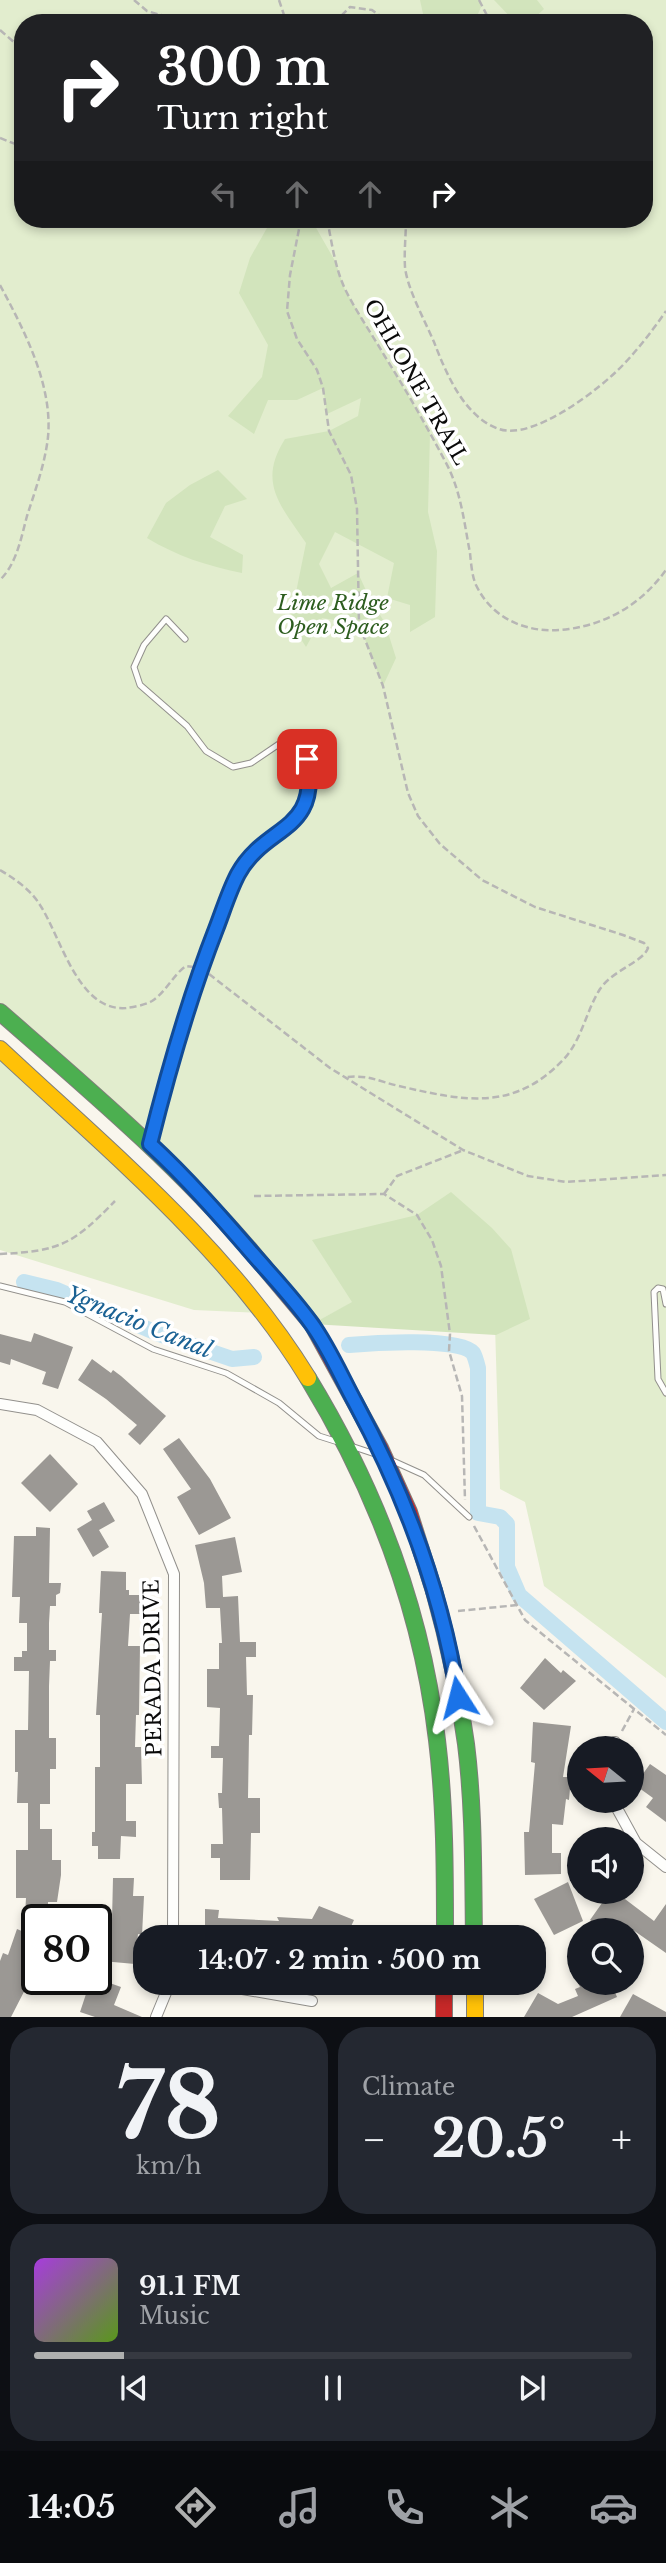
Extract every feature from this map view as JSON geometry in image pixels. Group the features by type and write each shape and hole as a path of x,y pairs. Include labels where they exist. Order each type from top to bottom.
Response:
{"highway":[{"path":"0,1012 150,1144 212,1206 312,1324 384,1457 409,1512 450,1650 466,1744 472,1821 474,1925"},
{"path":"0,1049 188,1227 279,1334 301,1365 345,1444 388,1538 425,1669 437,1735 443,1803 444,1925"},
{"path":"444,1995 444,2017"},
{"path":"475,1995 475,2017"}],"street":[{"name":"PERADA DRIVE","path":"0,1404 37,1410 97,1442 142,1494 174,1574 173,1925"},
{"path":"620,1813 636,1843 666,1867"},
{"path":"156,2017 165,1995"},
{"path":"277,1995 312,2001"}],"lane":[{"path":"150,1144 201,968 238,875 250,856 291,825 307,804 311,778 307,759 297,748 279,744 251,763 233,767 219,760 206,751 187,726 140,685 134,667 144,645 166,619 185,639"},
{"path":"0,1286 65,1302 153,1349 226,1373 279,1403 318,1436 384,1457 424,1475 469,1517"},
{"path":"666,1304 663,1289 658,1288 654,1292 658,1380 666,1393"}],"path":[{"path":"134,0 147,11 157,14"},
{"path":"343,14 350,7 372,10 378,14"},
{"path":"0,30 14,42"},
{"path":"299,228 290,275 287,311 297,339 317,370 323,388 329,431 351,475 357,509 359,624 383,686 408,793 418,816 440,844 482,880 535,907 623,935 644,943 648,948 645,955 617,970 600,989 579,1036 564,1059 528,1089 500,1098 455,1097 385,1083 367,1075 347,1077"},
{"name":"OHLONE TRAIL","path":"329,228 335,261 345,290 416,406 452,474 460,498 475,583 487,603 499,615 519,626 559,631 591,626 617,615 636,602 666,570"},
{"path":"406,228 405,269 442,363 456,390 484,421 501,430 519,430 551,418 597,388 646,340 666,311"},
{"path":"0,285 40,375 48,408 48,438 15,559 0,580"},
{"path":"0,870 18,881 40,904 78,979 89,992 105,1003 121,1008 152,1001 186,966 201,968 330,1068 463,1150 528,1176 566,1182 666,1175"},
{"path":"384,1194 397,1176 463,1150"},
{"path":"254,1196 384,1194 416,1215 432,1240 441,1266 450,1334 449,1351 462,1396 465,1498 469,1517 525,1620 666,1735"},
{"path":"0,1254 37,1252 68,1243 84,1232 115,1201"},
{"path":"440,1613 517,1605"},
{"path":"619,1736 634,1709"}],"green space":[{"name":"Lime Ridge Open Space","path":"0,0 666,0 666,1678 544,1586 525,1502 500,1489 492,1228 312,1324 264,1267 0,1012"},
{"path":"420,0 479,0 481,7 478,14 423,14"},
{"path":"494,0 537,0 544,9 539,14 507,14"},
{"path":"267,228 316,228 335,261 345,290 430,433 428,512 437,551 435,617 410,632 410,605 387,598 394,563 335,532 319,564 331,588 358,573 385,623 396,658 383,686 359,624 322,618 306,647 290,622 306,543 276,494 273,469 277,455 285,439 329,431 358,416 361,398 327,414 323,388 297,400 268,400 254,434 228,416 262,377 268,345 239,293 250,258"},
{"path":"218,470 247,499 225,506 210,537 243,555 242,573 193,560 147,538 166,503 190,485"},
{"path":"0,1049 264,1313 194,1310 0,1250"},
{"path":"451,1192 492,1228 511,1249 530,1319 496,1335 312,1324 352,1302 312,1240 417,1215"}],"building":[{"path":"34,1333 73,1347 58,1389 42,1384 46,1372 11,1359 10,1365 0,1362 0,1334 31,1342"},
{"path":"92,1359 111,1373 113,1370 121,1376 166,1416 140,1445 128,1434 137,1425 78,1380"},
{"path":"179,1438 210,1479 231,1518 199,1535 177,1497 191,1489 163,1449"},
{"path":"50,1454 78,1484 50,1512 21,1483"},
{"path":"104,1502 115,1521 99,1530 109,1547 93,1557 77,1529 92,1520 87,1511"},
{"path":"36,1527 50,1528 49,1583 61,1583 60,1593 56,1595 56,1606 50,1606 49,1623 49,1650 56,1650 56,1661 50,1661 49,1738 56,1738 56,1769 50,1769 50,1804 40,1804 40,1829 52,1829 52,1860 61,1860 57,1902 48,1904 26,1904 26,1898 16,1898 16,1850 28,1850 28,1803 17,1803 15,1730 28,1730 29,1671 14,1671 14,1657 22,1657 22,1651 27,1651 27,1623 19,1623 20,1597 12,1597 14,1536 36,1536"},
{"path":"235,1537 242,1572 222,1576 223,1597 238,1596 240,1642 256,1642 256,1657 246,1657 247,1695 253,1695 248,1798 260,1798 260,1833 251,1833 250,1880 220,1880 220,1858 211,1858 211,1844 223,1844 222,1808 219,1808 218,1793 222,1793 223,1758 211,1758 211,1746 219,1746 220,1708 207,1707 207,1669 219,1669 219,1643 222,1643 220,1608 206,1608 204,1583 195,1545"},
{"path":"101,1571 126,1572 126,1590 129,1590 129,1595 142,1595 141,1614 130,1614 128,1646 140,1646 139,1715 136,1715 135,1747 141,1747 142,1784 126,1784 126,1821 136,1821 136,1837 121,1836 120,1859 98,1859 98,1846 92,1846 92,1832 95,1832 95,1767 100,1767 100,1715 96,1715 102,1613 99,1613"},
{"path":"545,1658 561,1673 563,1670 576,1681 544,1710 520,1688"},
{"path":"533,1722 571,1726 569,1736 567,1736 563,1777 567,1777 567,1799 563,1825 552,1824 552,1853 561,1853 561,1874 525,1875 524,1832 529,1832 535,1763 531,1762"},
{"path":"650,1764 666,1775 666,1822 646,1807 653,1798 644,1792 644,1772"},
{"path":"113,1878 134,1878 133,1896 144,1896 143,1925 133,1925 133,1964 112,1962"},
{"path":"567,1882 567,1904 576,1904 582,1918 567,1918 567,1929 554,1935 534,1899"},
{"path":"601,1904 632,1904 654,1921 666,1904 666,1953 644,1938 644,1918 591,1918"},
{"path":"319,1906 354,1920 352,1925 205,1925 205,1909 219,1910 218,1918 279,1921 277,1917 312,1919"},
{"path":"17,1929 21,1931 22,1995 11,2017 0,2017 0,1961 3,1953 8,1955"},
{"path":"112,1984 121,1987 114,2005 142,2017 95,2017 80,2012 86,1995 112,1995"},
{"path":"537,1995 558,2004 578,1996 617,1997 572,2017 524,2017"},
{"path":"632,1995 666,2012 666,2017 620,2017"}],"waterway":[{"name":"Ygnacio Canal","path":"24,1282 57,1290 159,1334 232,1359 254,1357"},
{"name":"Ygnacio Canal","path":"349,1345 434,1343 465,1348 473,1353 478,1368 478,1513 500,1517 507,1524 507,1567 519,1595 666,1722"}],"traffic: fast":[{"path":"0,1012 161,1156 250,1250"},
{"path":"308,1378 332,1420 374,1507 392,1552 420,1644 440,1765 445,1925"},
{"path":"434,1591 453,1667 469,1768 474,1925"}],"traffic: slow":[{"path":"0,1049 125,1164 205,1244 277,1331 308,1378"},
{"path":"475,1995 475,2017"}],"traffic: jam":[{"path":"250,1250 312,1324 380,1448 409,1512 434,1591"},
{"path":"444,1995 444,2017"}],"route":[{"path":"307,759 311,778 307,804 291,825 250,856 238,875 201,968 150,1144 212,1206 312,1324 349,1390 380,1448 409,1512 450,1650 458,1697"}]}
